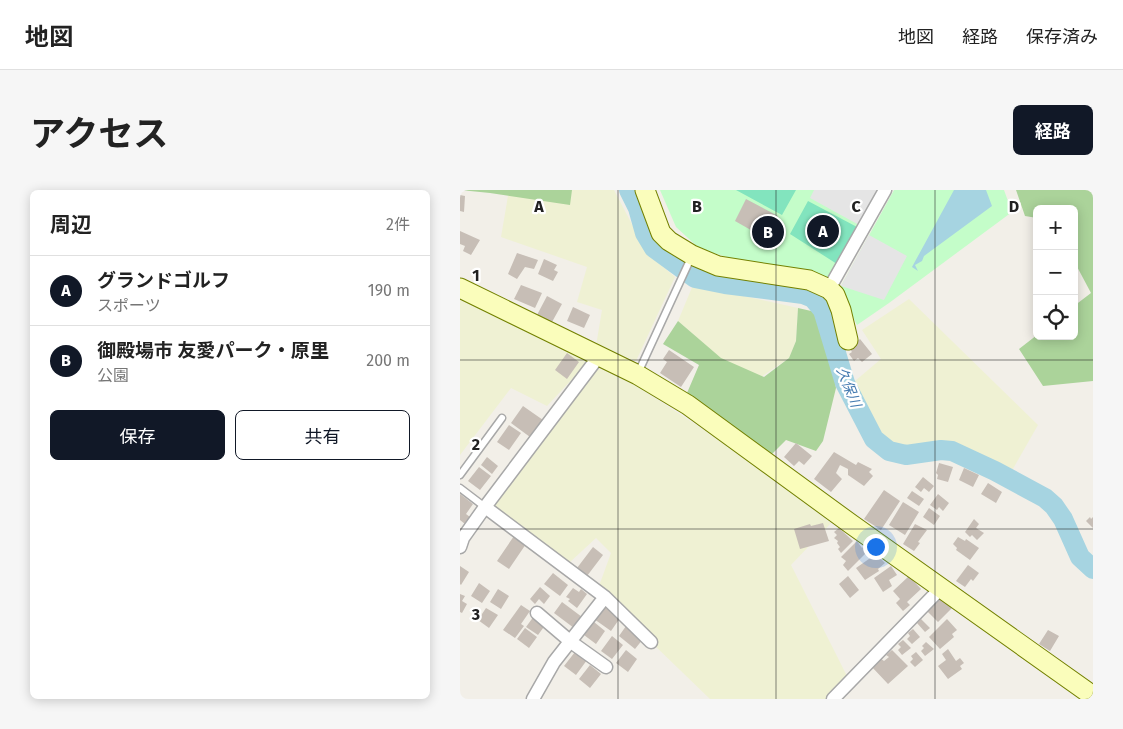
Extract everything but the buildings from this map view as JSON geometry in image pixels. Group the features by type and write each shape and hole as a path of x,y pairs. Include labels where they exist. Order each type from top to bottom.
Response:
{"street":[{"path":"645,190 661,232 668,241 691,257 718,266 809,280 829,289 835,295 841,310 848,340"},
{"path":"829,289 885,190"},
{"path":"460,288 638,374 688,405 1093,696"},
{"path":"460,547 463,538 485,507 599,356"},
{"path":"485,507 605,597 651,642"},
{"path":"833,699 941,588"},
{"path":"532,699 554,662 605,597"},
{"path":"537,613 571,642 606,667"}],"lane":[{"path":"638,374 691,257"},
{"path":"460,476 502,418"},
{"path":"460,488 485,507"}],"green space":[{"path":"460,190 572,190 570,205"},
{"path":"509,190 614,190 647,253 675,277 636,361 596,346 602,310 577,302 587,267 501,237"},
{"path":"660,190 880,190 830,278 747,263 700,249 676,227"},
{"path":"736,190 796,190 782,215"},
{"path":"894,190 1004,190 1012,212 857,325 847,305 841,286"},
{"path":"1016,190 1093,190 1093,381 1043,386 1019,349 1033,338 1033,340 1078,340 1078,303 1091,293 1078,269 1078,205 1033,205 1033,217 1025,216"},
{"path":"808,201 857,227 837,264 790,234"},
{"path":"693,285 798,308 796,341 789,358 761,377 721,359 678,321"},
{"path":"460,293 590,360 547,406 511,388 460,455"},
{"path":"909,299 1038,425 1010,474 949,446 898,447 878,433 855,381 881,359 862,330"},
{"path":"798,308 820,313 830,351 836,388 823,441 816,451 786,440 772,454 687,393 699,365 663,344 678,321 721,358 764,377 789,358 796,341"},
{"path":"600,362 753,462 831,523 791,565 847,676 827,699 710,699 651,642 599,586 611,553 596,538 569,563 489,502"}],"shaded area":[{"path":"814,190 880,190 859,225 810,198"},
{"path":"869,235 907,256 884,300 841,286"}],"water":[{"path":"954,190 986,190 992,206 924,256 922,261 915,265 918,271 912,267"}],"waterway":[{"name":"久保川","path":"629,190 638,208 645,233 654,248 695,278 725,284 803,294 813,298 823,310 845,383 874,439 889,451 906,455 941,450 952,451 995,471 1045,498 1054,506 1063,519 1080,557 1093,569"}],"place":[{"name":"グランドゴルフ","path":"823,231"},
{"name":"御殿場市 友愛パーク・原里","path":"768,232"}]}
